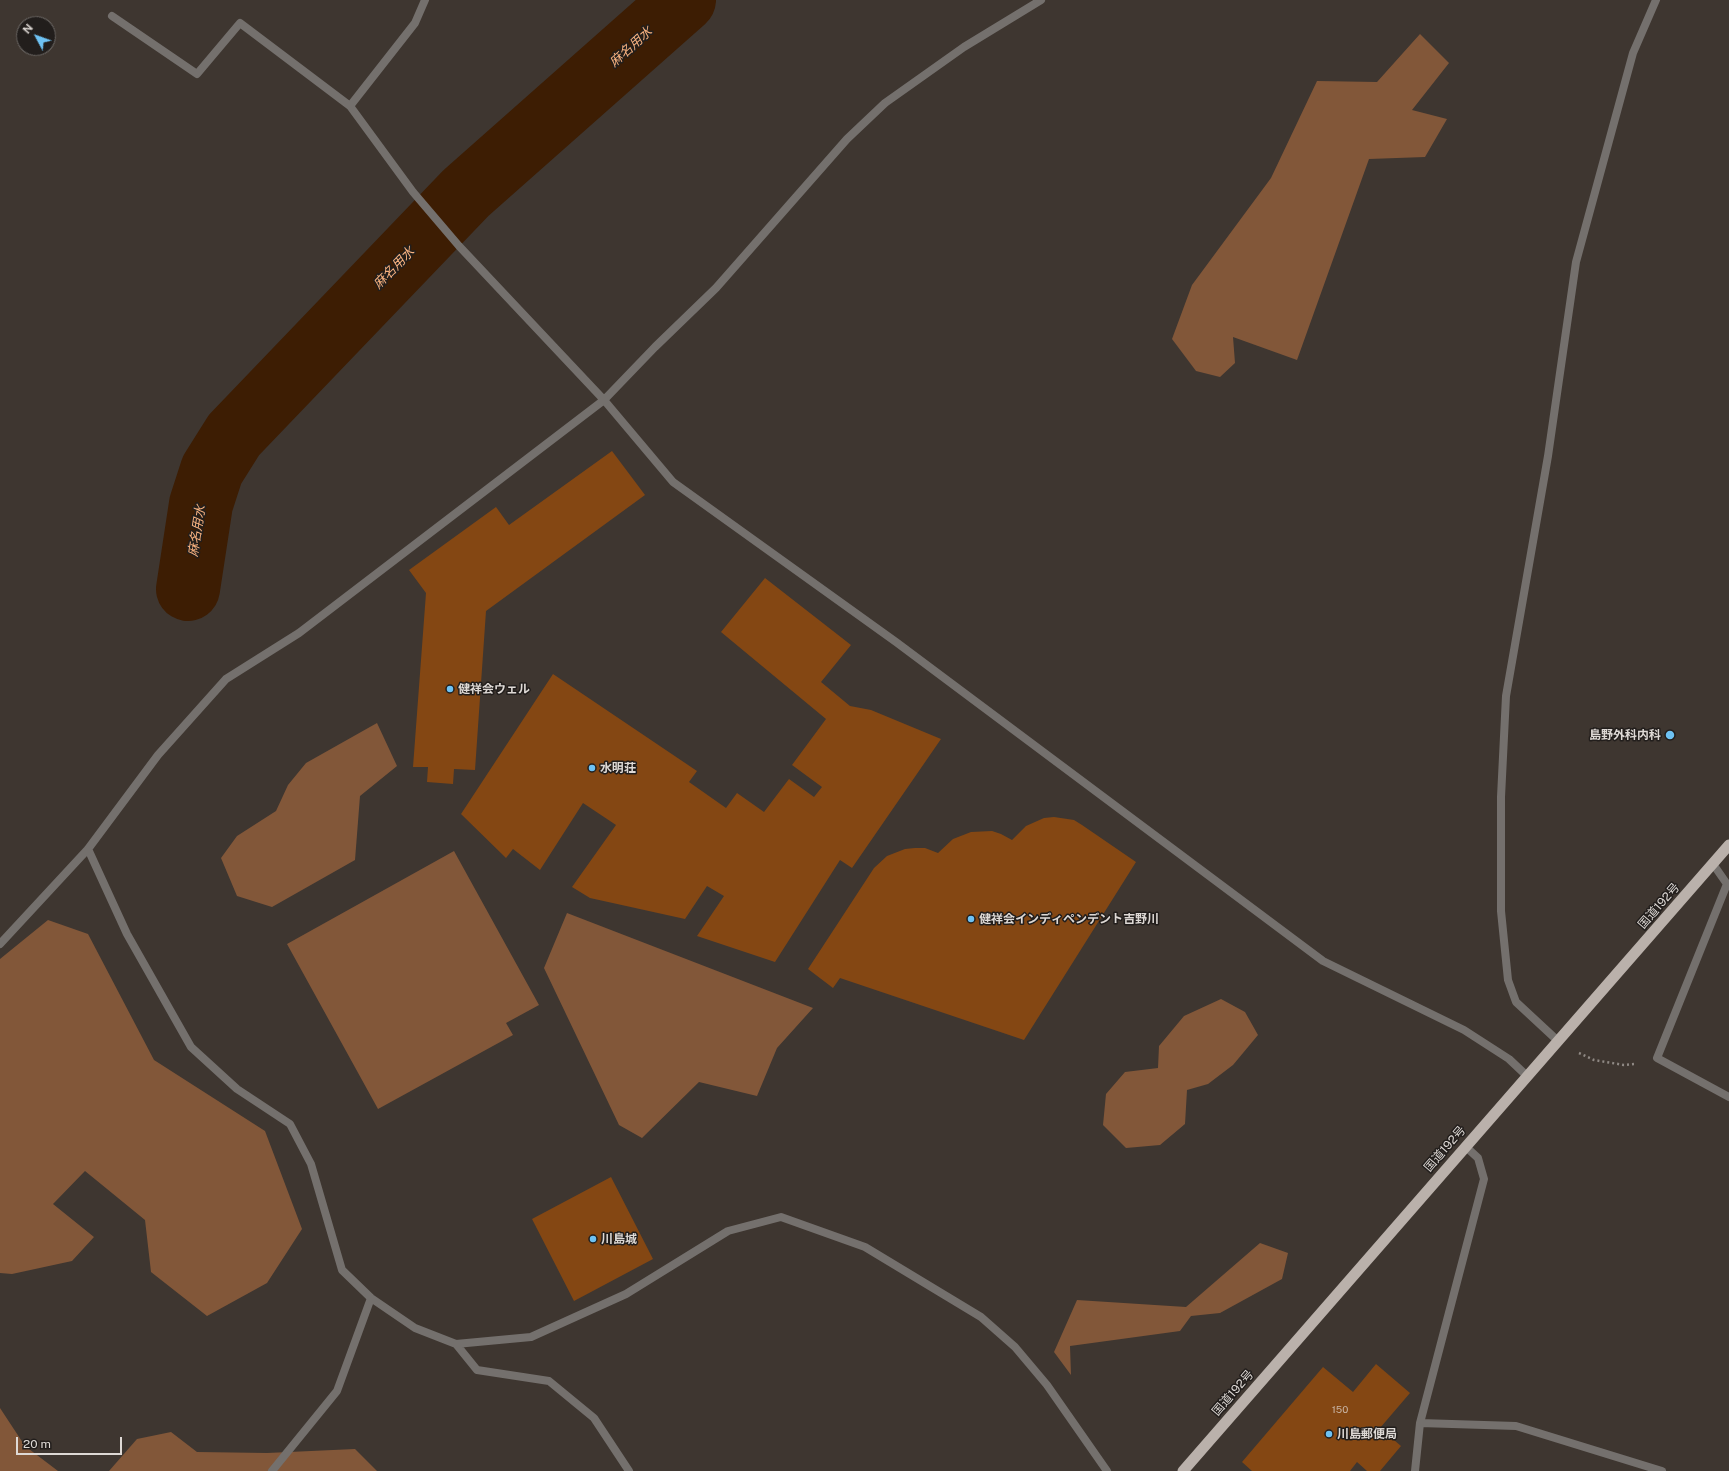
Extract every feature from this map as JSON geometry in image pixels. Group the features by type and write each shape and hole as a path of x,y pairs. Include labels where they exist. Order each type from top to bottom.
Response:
{"highway":[{"name":"国道192号","path":"1182,1471 1729,845"}],"street":[{"path":"350,106 415,22 425,0"},
{"path":"0,944 88,849 158,755 226,679 299,632 604,400 655,346 716,288 847,139 885,103 964,47 1041,0"},
{"path":"1558,1041 1516,1002 1508,980 1501,911 1501,797 1506,696 1548,456 1576,262 1633,53 1656,0"},
{"path":"112,16 197,74 240,23 350,106 413,192 460,246 604,400 673,482 896,642 1323,961 1464,1030 1509,1059 1527,1076"},
{"path":"88,849 127,934 191,1046 237,1088 290,1124 311,1164 342,1270 371,1298 415,1328 456,1344 531,1337 626,1294 728,1231 781,1217 865,1247 980,1317 1015,1347 1047,1384 1106,1471"},
{"path":"1713,864 1727,884 1657,1058 1729,1097"},
{"path":"1414,1471 1420,1423 1484,1179 1478,1158 1465,1146"},
{"path":"272,1471 337,1392 371,1298"},
{"path":"456,1344 477,1370 549,1381 594,1418 629,1471"},
{"path":"1420,1423 1516,1426 1662,1471"}],"path":[{"path":"1580,1055 1594,1060 1624,1065 1638,1063"}],"shaded area":[{"path":"1420,34 1449,63 1412,110 1447,119 1425,157 1369,159 1297,360 1233,337 1235,363 1220,377 1196,371 1172,339 1192,285 1271,178 1317,81 1377,82"},
{"path":"377,723 397,766 360,796 355,860 272,907 237,896 221,858 237,836 276,811 288,785 306,763"},
{"path":"454,851 539,1005 506,1023 513,1035 378,1109 287,944"},
{"path":"567,913 813,1008 777,1048 757,1096 699,1082 642,1138 619,1125 544,968"},
{"path":"48,920 88,934 154,1060 265,1131 302,1229 267,1283 207,1316 151,1272 145,1220 85,1171 53,1204 94,1237 72,1261 12,1274 0,1273 0,959"},
{"path":"1221,999 1245,1012 1258,1035 1233,1065 1208,1084 1187,1090 1185,1124 1160,1145 1126,1148 1103,1125 1106,1094 1125,1072 1158,1068 1159,1046 1184,1016"},
{"path":"1260,1243 1288,1253 1282,1279 1220,1313 1191,1316 1180,1331 1070,1346 1071,1375 1054,1352 1077,1300 1186,1307"},
{"path":"0,1408 25,1446 58,1471 0,1471"},
{"path":"171,1432 197,1452 267,1453 355,1449 377,1471 109,1471 137,1439"}],"building":[{"name":"健祥会ウェル","path":"612,451 645,495 486,611 475,770 454,769 453,784 427,782 428,767 413,767 426,593 409,570 496,507 509,525"},
{"name":"水明荘","path":"765,578 851,645 821,682 850,706 871,710 941,739 852,868 840,860 775,962 697,936 724,896 707,886 685,919 590,898 572,887 616,825 583,803 540,870 513,849 506,858 461,814 553,674 697,771 689,782 726,808 737,793 764,812 789,779 814,797 822,787 792,765 826,719 721,632"},
{"name":"健祥会インディペンデント吉野川","path":"1054,817 1074,820 1136,862 1024,1040 840,978 833,988 808,969 874,868 887,856 905,849 915,848 925,848 938,853 953,839 971,832 992,831 1012,840 1026,826 1044,818"},
{"name":"川島城","path":"611,1177 653,1259 574,1301 532,1219"},
{"path":"1376,1364 1410,1393 1380,1428 1401,1446 1380,1471 1367,1471 1357,1462 1350,1471 1252,1471 1242,1462 1323,1367 1353,1392"}],"waterway":[{"name":"麻名用水","path":"188,589 201,504 212,470 234,435 466,193 684,0"}],"place":[{"name":"健祥会ウェル","path":"450,689"},
{"name":"島野外科内科","path":"1670,735"},
{"name":"水明荘","path":"592,768"},
{"name":"健祥会インディペンデント吉野川","path":"971,919"},
{"name":"川島城","path":"593,1239"},
{"name":"川島郵便局","path":"1329,1434"}]}
